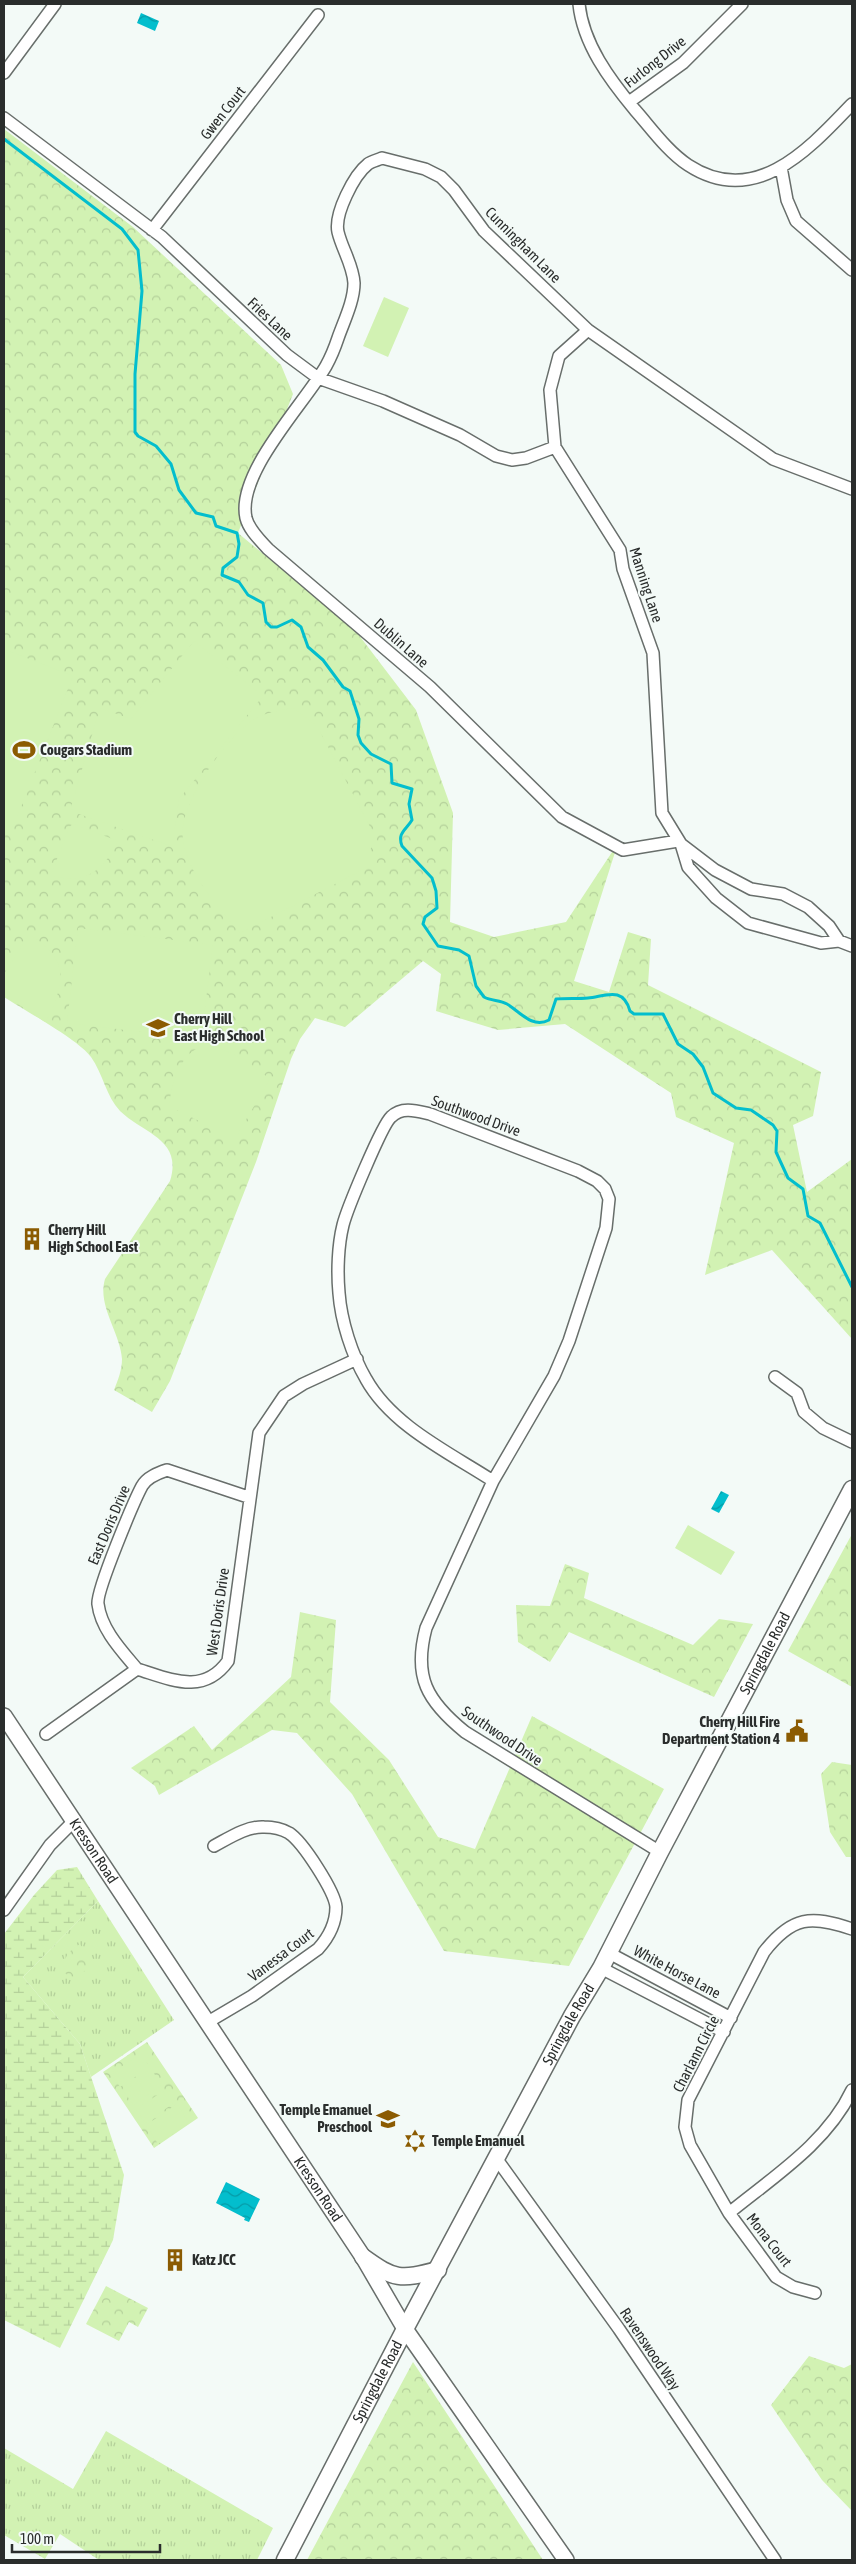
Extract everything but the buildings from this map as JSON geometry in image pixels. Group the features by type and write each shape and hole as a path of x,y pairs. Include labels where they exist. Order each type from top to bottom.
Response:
{"main road":[{"name":"Springdale Road","path":"285,2560 496,2158 572,2016 601,1968 660,1852 852,1489"},
{"path":"364,2257 383,2271 397,2277 413,2277 438,2270"}],"street":[{"path":"4,74 55,4"},
{"path":"579,4 586,37 628,102 671,150 687,164 702,172 722,179 738,180 756,178 781,167 809,149 852,104"},
{"name":"Furlong Drive","path":"628,102 683,63 742,4"},
{"name":"Gwen Court","path":"152,230 318,14"},
{"name":"Fries Lane","path":"4,118 152,230 287,355 318,378 383,401 460,435 496,456 512,460 526,458 555,447"},
{"name":"Cunningham Lane","path":"318,378 333,351 350,306 354,283 338,230 342,208 352,184 368,165 382,158 425,170 441,177 454,190 484,231 588,330 773,459 852,489"},
{"path":"781,167 787,200 796,221 852,270"},
{"name":"Manning Lane","path":"588,330 560,356 552,382 550,390 555,447 620,550 623,569 653,653 662,813 679,842 688,867 716,898 748,923 821,943 839,941 852,946"},
{"name":"Dublin Lane","path":"318,378 280,431 254,475 247,492 246,507 246,518 253,531 268,549 430,687 562,817 623,850 679,842"},
{"name":"Manning Lane","path":"679,842 715,870 751,889 783,894 808,906 829,926 839,941"},
{"name":"Southwood Drive","path":"493,1481 418,1432 385,1404 367,1380 357,1359 344,1321 339,1293 339,1253 343,1225 385,1123 392,1116 411,1109 430,1114 578,1171 597,1181 605,1189 609,1200 608,1220 570,1341 554,1376 493,1481 426,1628 420,1663 428,1688 444,1715 465,1732 660,1852"},
{"path":"248,1497 258,1433 274,1407 284,1396 303,1384 357,1359"},
{"path":"775,1377 797,1393 804,1412 823,1428 852,1442"},
{"name":"East Doris Drive","path":"137,1669 119,1648 106,1626 97,1600 102,1581 143,1485 159,1472 167,1470 248,1497"},
{"name":"West Doris Drive","path":"137,1669 171,1679 195,1683 210,1680 220,1673 228,1661 248,1497"},
{"path":"46,1734 137,1669"},
{"name":"Kresson Road","path":"4,1716 364,2257 405,2329 566,2560"},
{"path":"4,1910 50,1845 74,1820"},
{"name":"Vanessa Court","path":"208,2022 252,1996 318,1949 327,1939 332,1928 336,1908 334,1896 329,1888 300,1843 289,1833 278,1829 251,1828 214,1846"},
{"name":"Charlann Circle","path":"729,2213 690,2145 685,2127 688,2100 764,1952 781,1934 801,1922 813,1920 826,1920 852,1928"},
{"name":"White Horse Lane","path":"609,1952 731,2018"},
{"name":"White Horse Lane","path":"601,1968 724,2032"},
{"path":"729,2213 818,2139 846,2104 852,2090"},
{"name":"Ravenswood Way","path":"496,2158 618,2329 775,2560"},
{"name":"Mona Court","path":"729,2213 776,2277 793,2287 816,2293"}],"green space":[{"path":"4,129 133,227 281,365 293,394 238,533 355,630 416,710 453,813 450,922 494,937 566,922 618,843 574,981 609,992 628,932 651,939 648,985 821,1072 813,1116 793,1125 807,1192 852,1159 852,1339 772,1250 705,1275 734,1143 676,1117 671,1093 565,1024 498,1030 436,1011 441,974 423,961 345,1027 315,1018 300,1039 291,1059 256,1162 170,1381 152,1412 114,1390 121,1371 122,1359 106,1309 103,1289 105,1279 170,1181 173,1167 171,1156 166,1146 120,1111 115,1105 95,1064 85,1050 4,997"},
{"path":"384,297 409,308 388,357 363,346"},
{"path":"194,641 263,696 179,799 175,827 168,845 73,812 71,807 100,708 131,719"},
{"name":"Cougars Stadium","path":"4,649 73,676 13,827 4,823"},
{"path":"293,708 317,726 375,836 364,869 240,933 197,877 186,852 183,839 183,825 195,792 206,774 217,757 242,729 262,715"},
{"path":"73,824 118,841 107,860 92,873 74,879 51,875 69,827"},
{"path":"78,928 213,945 201,1039 67,1023"},
{"path":"29,934 45,946 56,959 59,967 60,985 52,1010 45,1022 4,995 4,974"},
{"path":"207,1044 225,1050 240,1058 270,1079 237,1135 231,1137 169,1106 172,1087 179,1069 190,1054"},
{"path":"688,1525 735,1552 721,1575 675,1548"},
{"path":"852,1534 852,1687 788,1651"},
{"path":"565,1564 589,1573 584,1598 693,1645 719,1619 753,1624 714,1697 569,1632 550,1662 518,1642 516,1605 550,1606"},
{"path":"300,1612 336,1620 330,1702 389,1760 438,1837 475,1849 532,1716 664,1789 569,1966 444,1951 352,1794 297,1733 272,1730 159,1795 155,1786 131,1768 194,1726 212,1750 291,1677"},
{"path":"832,1762 852,1765 852,1857 846,1857 830,1832 821,1774"},
{"path":"77,1867 98,1901 23,1977 80,2044 124,2175 113,2240 60,2348 4,2320 4,1934 34,1895 57,1870"},
{"path":"98,1901 174,2020 91,2077 80,2044 23,1977"},
{"path":"80,1944 93,1966 69,1980 64,1969 65,1959"},
{"path":"147,2042 198,2118 154,2148 103,2072"},
{"path":"141,2054 150,2067 120,2087 111,2073"},
{"path":"153,2072 162,2085 133,2105 124,2091"},
{"path":"165,2090 174,2103 145,2123 136,2109"},
{"path":"177,2104 189,2123 158,2144 146,2125"},
{"path":"106,2286 148,2308 138,2327 129,2322 119,2341 86,2324"},
{"path":"809,2356 844,2368 852,2364 852,2511 822,2480 771,2405"},
{"path":"413,2362 543,2560 307,2560"},
{"path":"106,2431 273,2528 257,2560 99,2560 60,2534 45,2559 4,2535 4,2448 73,2489"}],"water":[{"path":"141,13 159,21 155,31 137,23"},
{"path":"721,1491 729,1495 719,1513 711,1509"},
{"path":"226,2182 260,2199 249,2222 216,2203"}],"waterway":[{"path":"4,139 122,229 138,250 142,291 135,374 135,432 138,436 156,446 171,464 179,490 196,513 213,517 216,526 237,533 239,544 237,557 223,568 222,575 239,582 248,595 263,603 266,622 271,627 277,627 292,620 301,627 308,647 323,660 343,687 350,691 359,719 358,735 361,743 371,754 391,764 392,783 412,789 409,804 412,820 401,835 401,842 402,846 432,878 436,891 437,908 425,917 423,924 438,946 459,950 469,956 476,986 484,997 507,1004 531,1021 543,1022 549,1020 556,999 588,998 613,994 623,998 630,1011 634,1014 663,1014 678,1044 693,1054 703,1067 713,1093 736,1108 751,1110 773,1125 777,1131 776,1152 788,1178 803,1189 808,1216 820,1223 852,1287"}],"place":[{"name":"Cougars Stadium","path":"24,750"},
{"name":"Cherry Hill East High School","path":"158,1028"},
{"name":"Cherry Hill High School East","path":"32,1239"},
{"name":"Cherry Hill Fire Department Station 4","path":"797,1731"},
{"name":"Temple Emanuel Preschool","path":"388,2119"},
{"name":"Temple Emanuel","path":"415,2141"},
{"name":"Katz JCC","path":"175,2260"}]}
